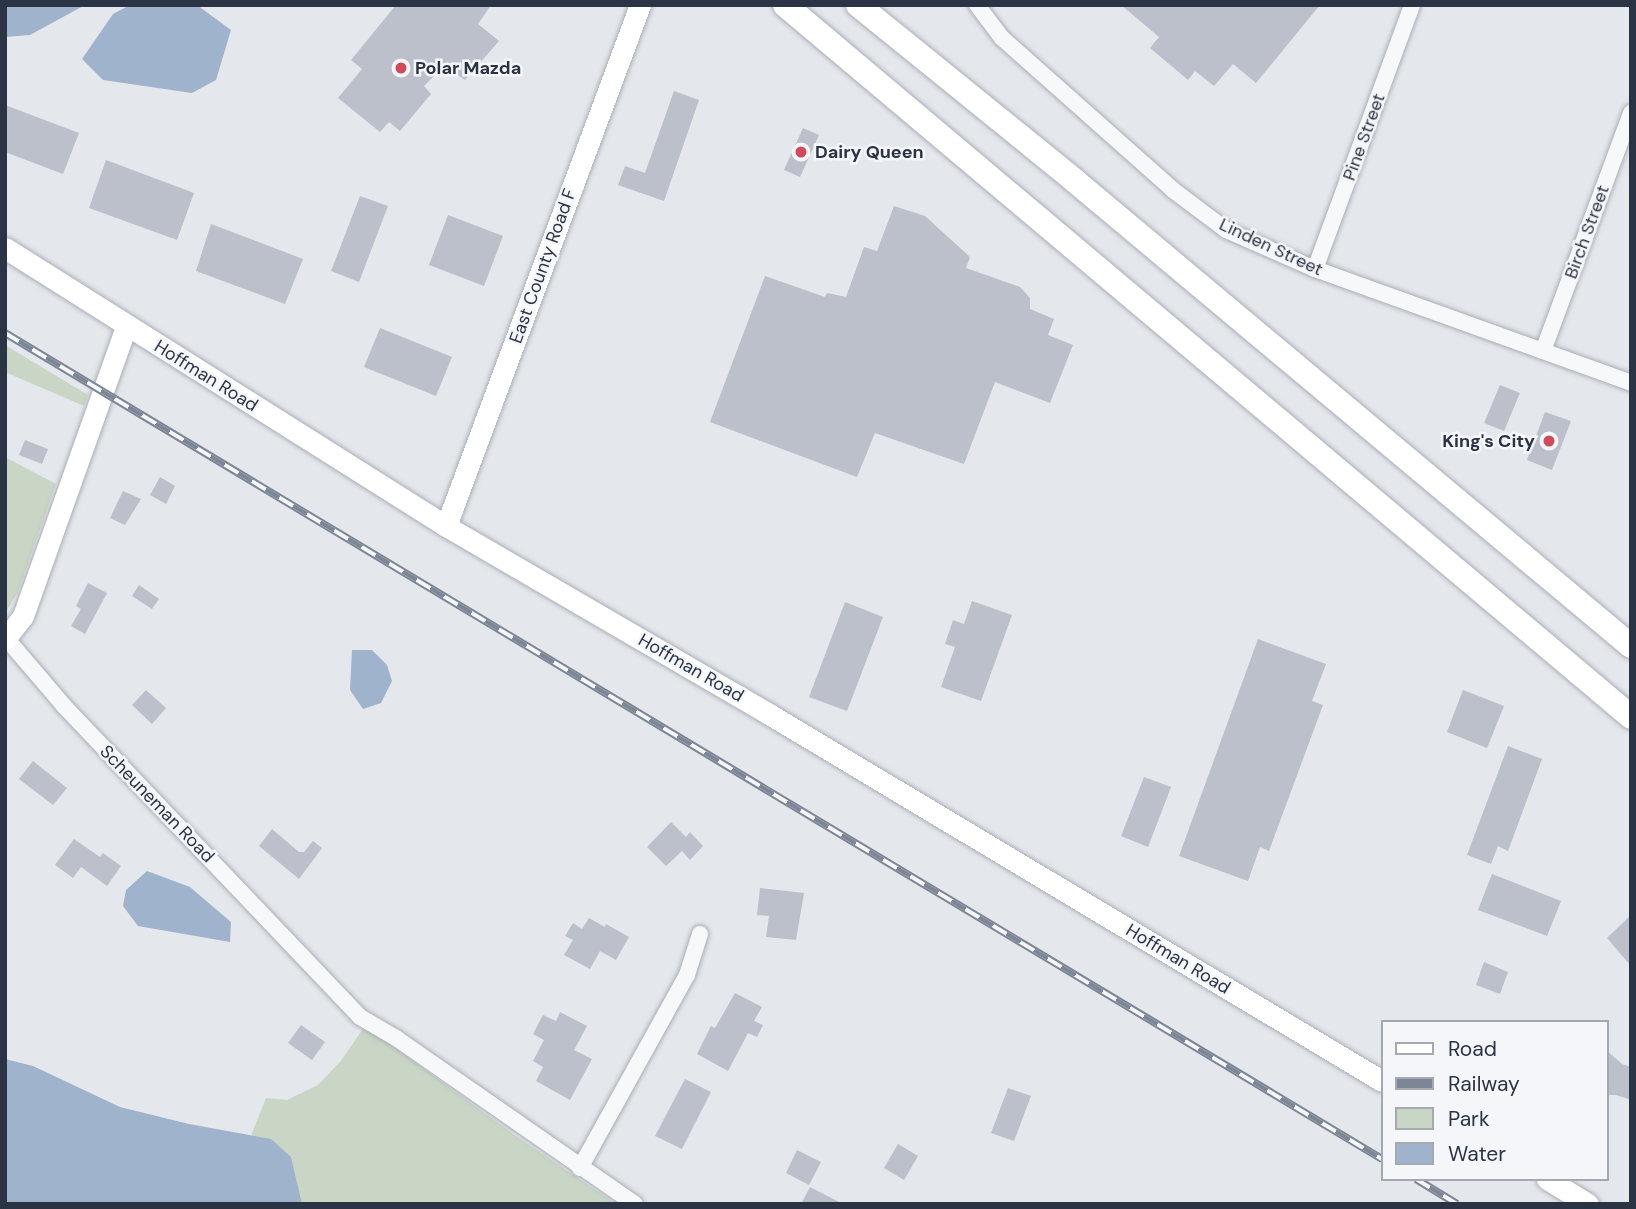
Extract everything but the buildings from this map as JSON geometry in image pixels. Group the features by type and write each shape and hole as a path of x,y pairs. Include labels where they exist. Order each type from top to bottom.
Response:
{"main road":[{"path":"785,5 936,136 1631,717"},
{"path":"858,5 1075,181 1631,646"}],"street":[{"name":"East County Road F","path":"446,526 640,5"},
{"name":"Linden Street","path":"977,5 1002,38 1172,190 1226,230 1315,268 1631,383"},
{"name":"Pine Street","path":"1315,268 1412,5"},
{"name":"Birch Street","path":"1543,351 1631,113"},
{"name":"Hoffman Road","path":"5,248 446,526 769,713 1380,1080"},
{"name":"Scheuneman Road","path":"127,326 23,616 6,639 64,706 359,1017 396,1038 635,1204"},
{"path":"580,1168 687,975 700,934"},
{"path":"1550,1181 1588,1204"}],"green space":[{"path":"5,345 88,395 84,406 5,372"},
{"path":"5,457 56,484 18,592 5,613"},
{"path":"365,1026 513,1134 616,1204 260,1204 252,1133 266,1098 287,1100 318,1085 340,1062"}],"water":[{"path":"5,5 85,5 30,35 5,37"},
{"path":"130,5 197,5 231,30 216,80 192,93 103,80 82,59 113,14"},
{"path":"352,650 372,650 387,665 392,681 381,703 363,709 350,690"},
{"path":"147,871 190,887 231,922 230,942 138,926 123,906 126,890"},
{"path":"5,1059 33,1066 120,1107 189,1124 271,1139 291,1157 302,1204 5,1204"}],"railway":[{"path":"5,333 1380,1158"},
{"path":"1419,1181 1457,1204"}],"place":[{"name":"Polar Mazda","path":"401,68"},
{"name":"Dairy Queen","path":"801,152"},
{"name":"King's City","path":"1549,441"}]}
